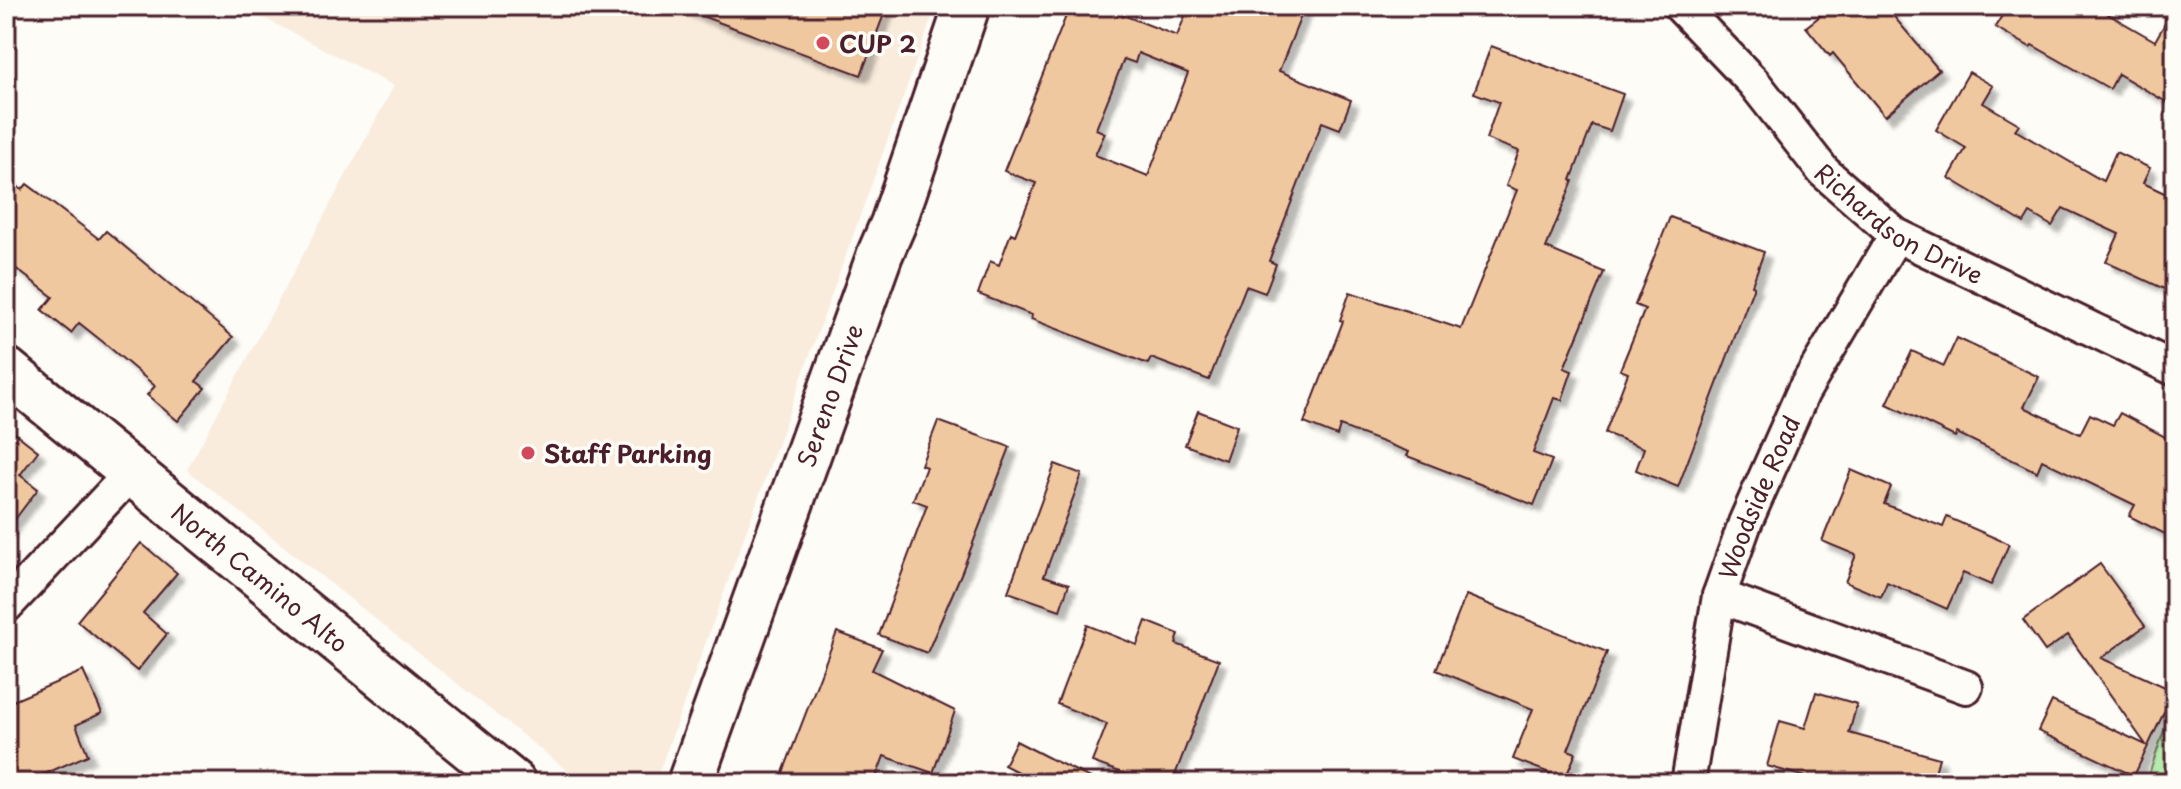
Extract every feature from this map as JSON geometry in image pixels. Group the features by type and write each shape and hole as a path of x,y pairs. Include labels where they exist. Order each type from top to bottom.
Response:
{"street":[{"name":"Sereno Drive","path":"690,783 893,224 967,6"},
{"name":"Richardson Drive","path":"1680,6 1754,83 1824,172 1896,235 2175,369"},
{"name":"Woodside Road","path":"1688,783 1719,596 1745,523 1803,392 1896,235"},
{"name":"North Camino Alto","path":"6,370 513,783"},
{"path":"6,606 132,472"},
{"path":"1719,596 1966,687"}],"shaded area":[{"path":"241,6 936,6 655,783 583,783 187,470 394,86"}],"green space":[{"path":"2175,698 2175,783 2146,783"}],"building":[{"name":"CUP 2","path":"683,6 887,6 861,75 683,9"},
{"path":"1070,6 1100,6 1177,36 1189,6 1305,6 1279,71 1351,100 1340,129 1322,122 1269,261 1276,264 1265,293 1246,286 1209,380 1151,358 1148,364 1031,319 1032,315 978,294 990,261 999,265 1011,233 1015,235 1036,183 1004,171","holes":["1138,53 1188,73 1148,176 1095,155 1105,133 1096,129 1124,59 1135,63"]},
{"path":"1833,6 1885,6 1939,70 1885,116 1833,53 1830,56 1806,27"},
{"path":"2008,6 2112,6 2108,14 2155,41 2175,6 2175,107 2118,74 2110,89 1995,27"},
{"path":"1491,46 1623,94 1610,131 1592,125 1546,248 1604,272 1564,368 1572,371 1562,400 1554,398 1533,453 1552,460 1534,505 1407,456 1409,452 1340,426 1337,436 1304,423 1343,321 1340,320 1350,292 1461,329 1517,190 1506,186 1519,151 1486,139 1499,102 1474,93"},
{"path":"1969,72 1993,86 1983,103 2019,124 2015,130 2103,181 2116,152 2150,168 2143,183 2175,198 2175,294 2106,262 2119,234 2063,208 2052,226 2030,213 2024,223 1949,178 1966,148 1936,130"},
{"path":"6,177 22,190 27,184 99,239 106,231 233,337 196,381 205,388 178,421 147,395 155,386 103,342 79,323 71,333 42,310 53,297 6,261"},
{"path":"1670,217 1764,252 1678,487 1636,470 1644,448 1605,433 1628,373 1620,370 1645,309 1635,305"},
{"path":"1957,338 2039,377 2024,407 2080,434 2090,414 2113,425 2120,413 2175,442 2175,539 2129,516 2135,505 2042,460 2037,472 1957,433 1955,437 1887,404 1912,351 1944,366"},
{"path":"1198,411 1237,426 1225,460 1185,445"},
{"path":"938,421 1010,447 927,653 879,635 927,505 913,500 926,467 921,465"},
{"path":"6,426 38,451 20,475 38,489 6,531"},
{"path":"1055,464 1082,474 1044,576 1069,584 1060,610 1008,592"},
{"path":"1851,470 1891,487 1884,504 1943,527 1947,517 2009,544 1991,585 1963,573 1947,609 1887,582 1881,597 1845,582 1856,555 1822,541"},
{"path":"141,543 177,573 143,613 167,634 137,671 77,621"},
{"path":"2100,564 2145,626 2101,658 2174,691 2134,776 2038,731 2052,701 2146,745 2068,635 2045,651 2023,620"},
{"path":"1466,595 1607,652 1568,750 1576,753 1565,779 1513,759 1533,709 1436,670"},
{"path":"1146,621 1179,634 1176,644 1219,660 1172,783 1150,783 1092,762 1107,724 1057,704 1087,625 1137,645"},
{"path":"837,632 882,649 872,670 955,711 933,773 884,756 874,783 779,783"},
{"path":"83,671 102,713 76,725 88,755 24,783 6,783 6,704"},
{"path":"1816,692 1857,704 1849,733 1939,758 1932,783 1827,783 1767,766 1780,721 1805,728"},
{"path":"1016,741 1101,783 1039,783 1004,765"}],"place":[{"name":"CUP 2","path":"823,43"},
{"name":"Staff Parking","path":"528,453"}]}
